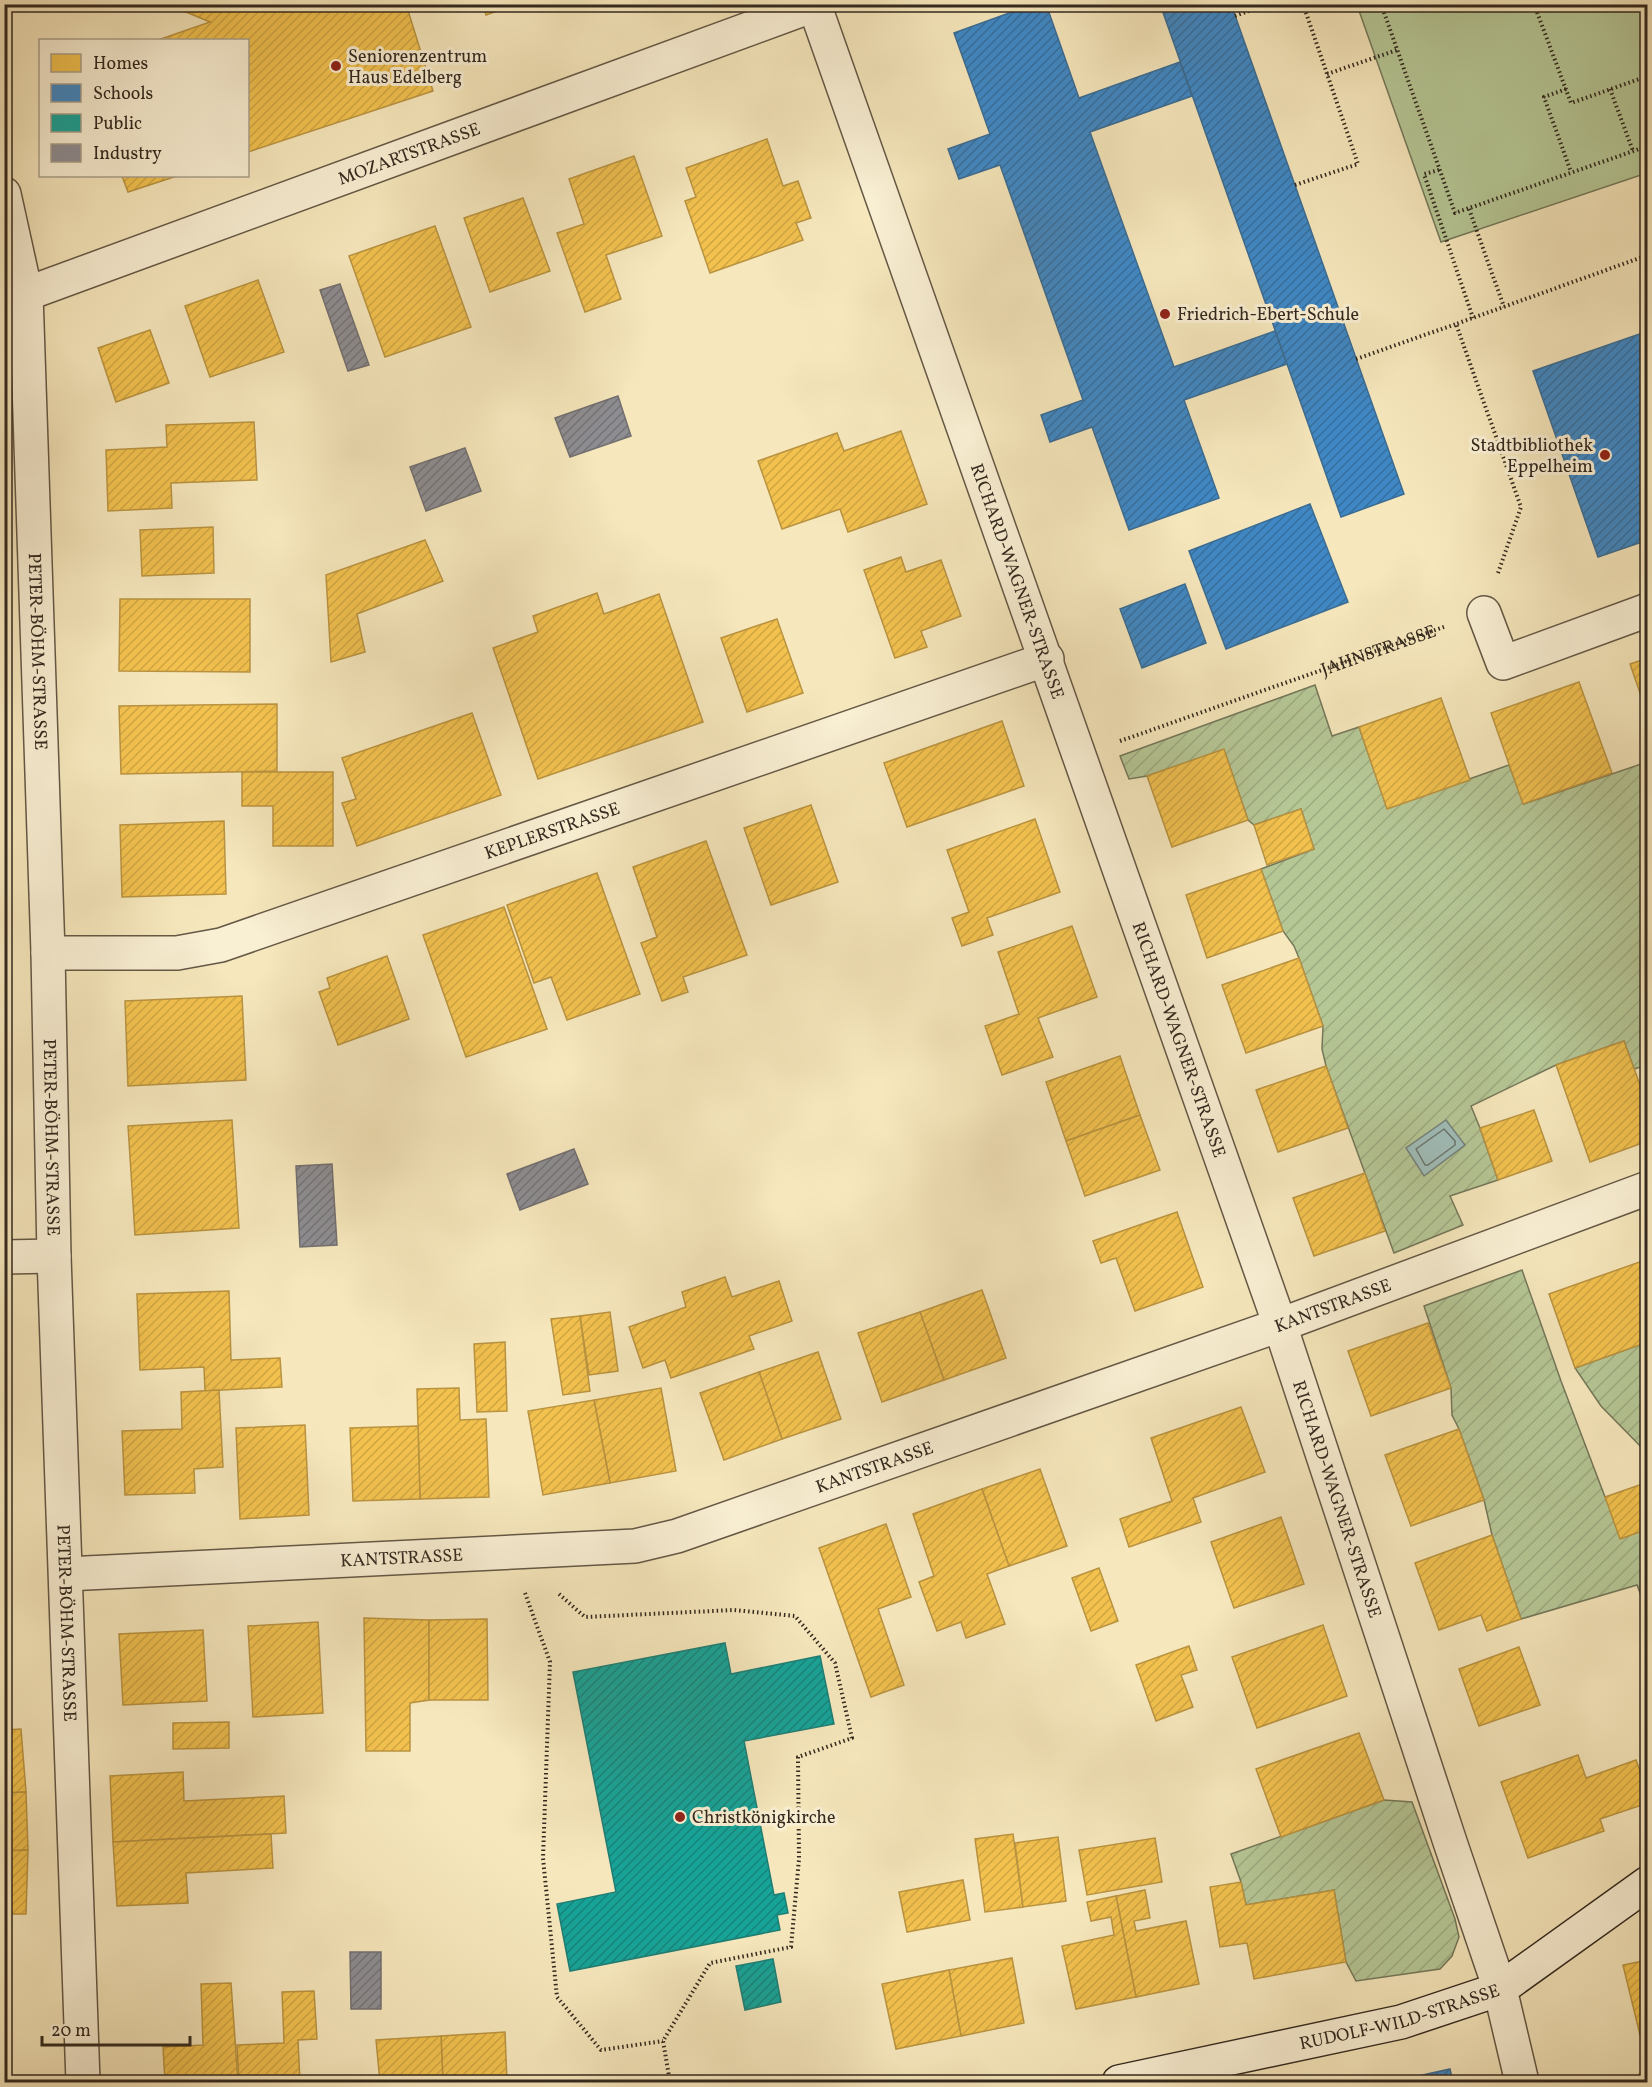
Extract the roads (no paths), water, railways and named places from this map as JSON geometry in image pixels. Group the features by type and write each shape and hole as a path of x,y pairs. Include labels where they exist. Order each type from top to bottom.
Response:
{"street":[{"name":"MOZARTSTRASSE","path":"15,295 814,4"},
{"name":"RICHARD-WAGNER-STRASSE","path":"814,4 1047,659 1280,1326 1500,1989 1522,2082"},
{"name":"PETER-BÖHM-STRASSE","path":"4,194 15,295 48,953 54,1256 83,2082"},
{"path":"1484,613 1503,663 1647,610"},
{"name":"KEPLERSTRASSE","path":"48,953 177,953 221,945 1047,659"},
{"name":"KANTSTRASSE","path":"66,1574 635,1546 677,1536 1280,1326 1647,1188"},
{"path":"4,1257 54,1256"},
{"name":"RUDOLF-WILD-STRASSE","path":"1119,2082 1401,2022 1500,1989 1647,1883"}],"water":[{"path":"1446,1120 1465,1145 1424,1176 1406,1148"}],"place":[{"name":"Seniorenzentrum Haus Edelberg","path":"336,66"},
{"name":"Friedrich-Ebert-Schule","path":"1165,314"},
{"name":"Stadtbibliothek Eppelheim","path":"1605,455"},
{"name":"Christkönigkirche","path":"680,1817"}]}
